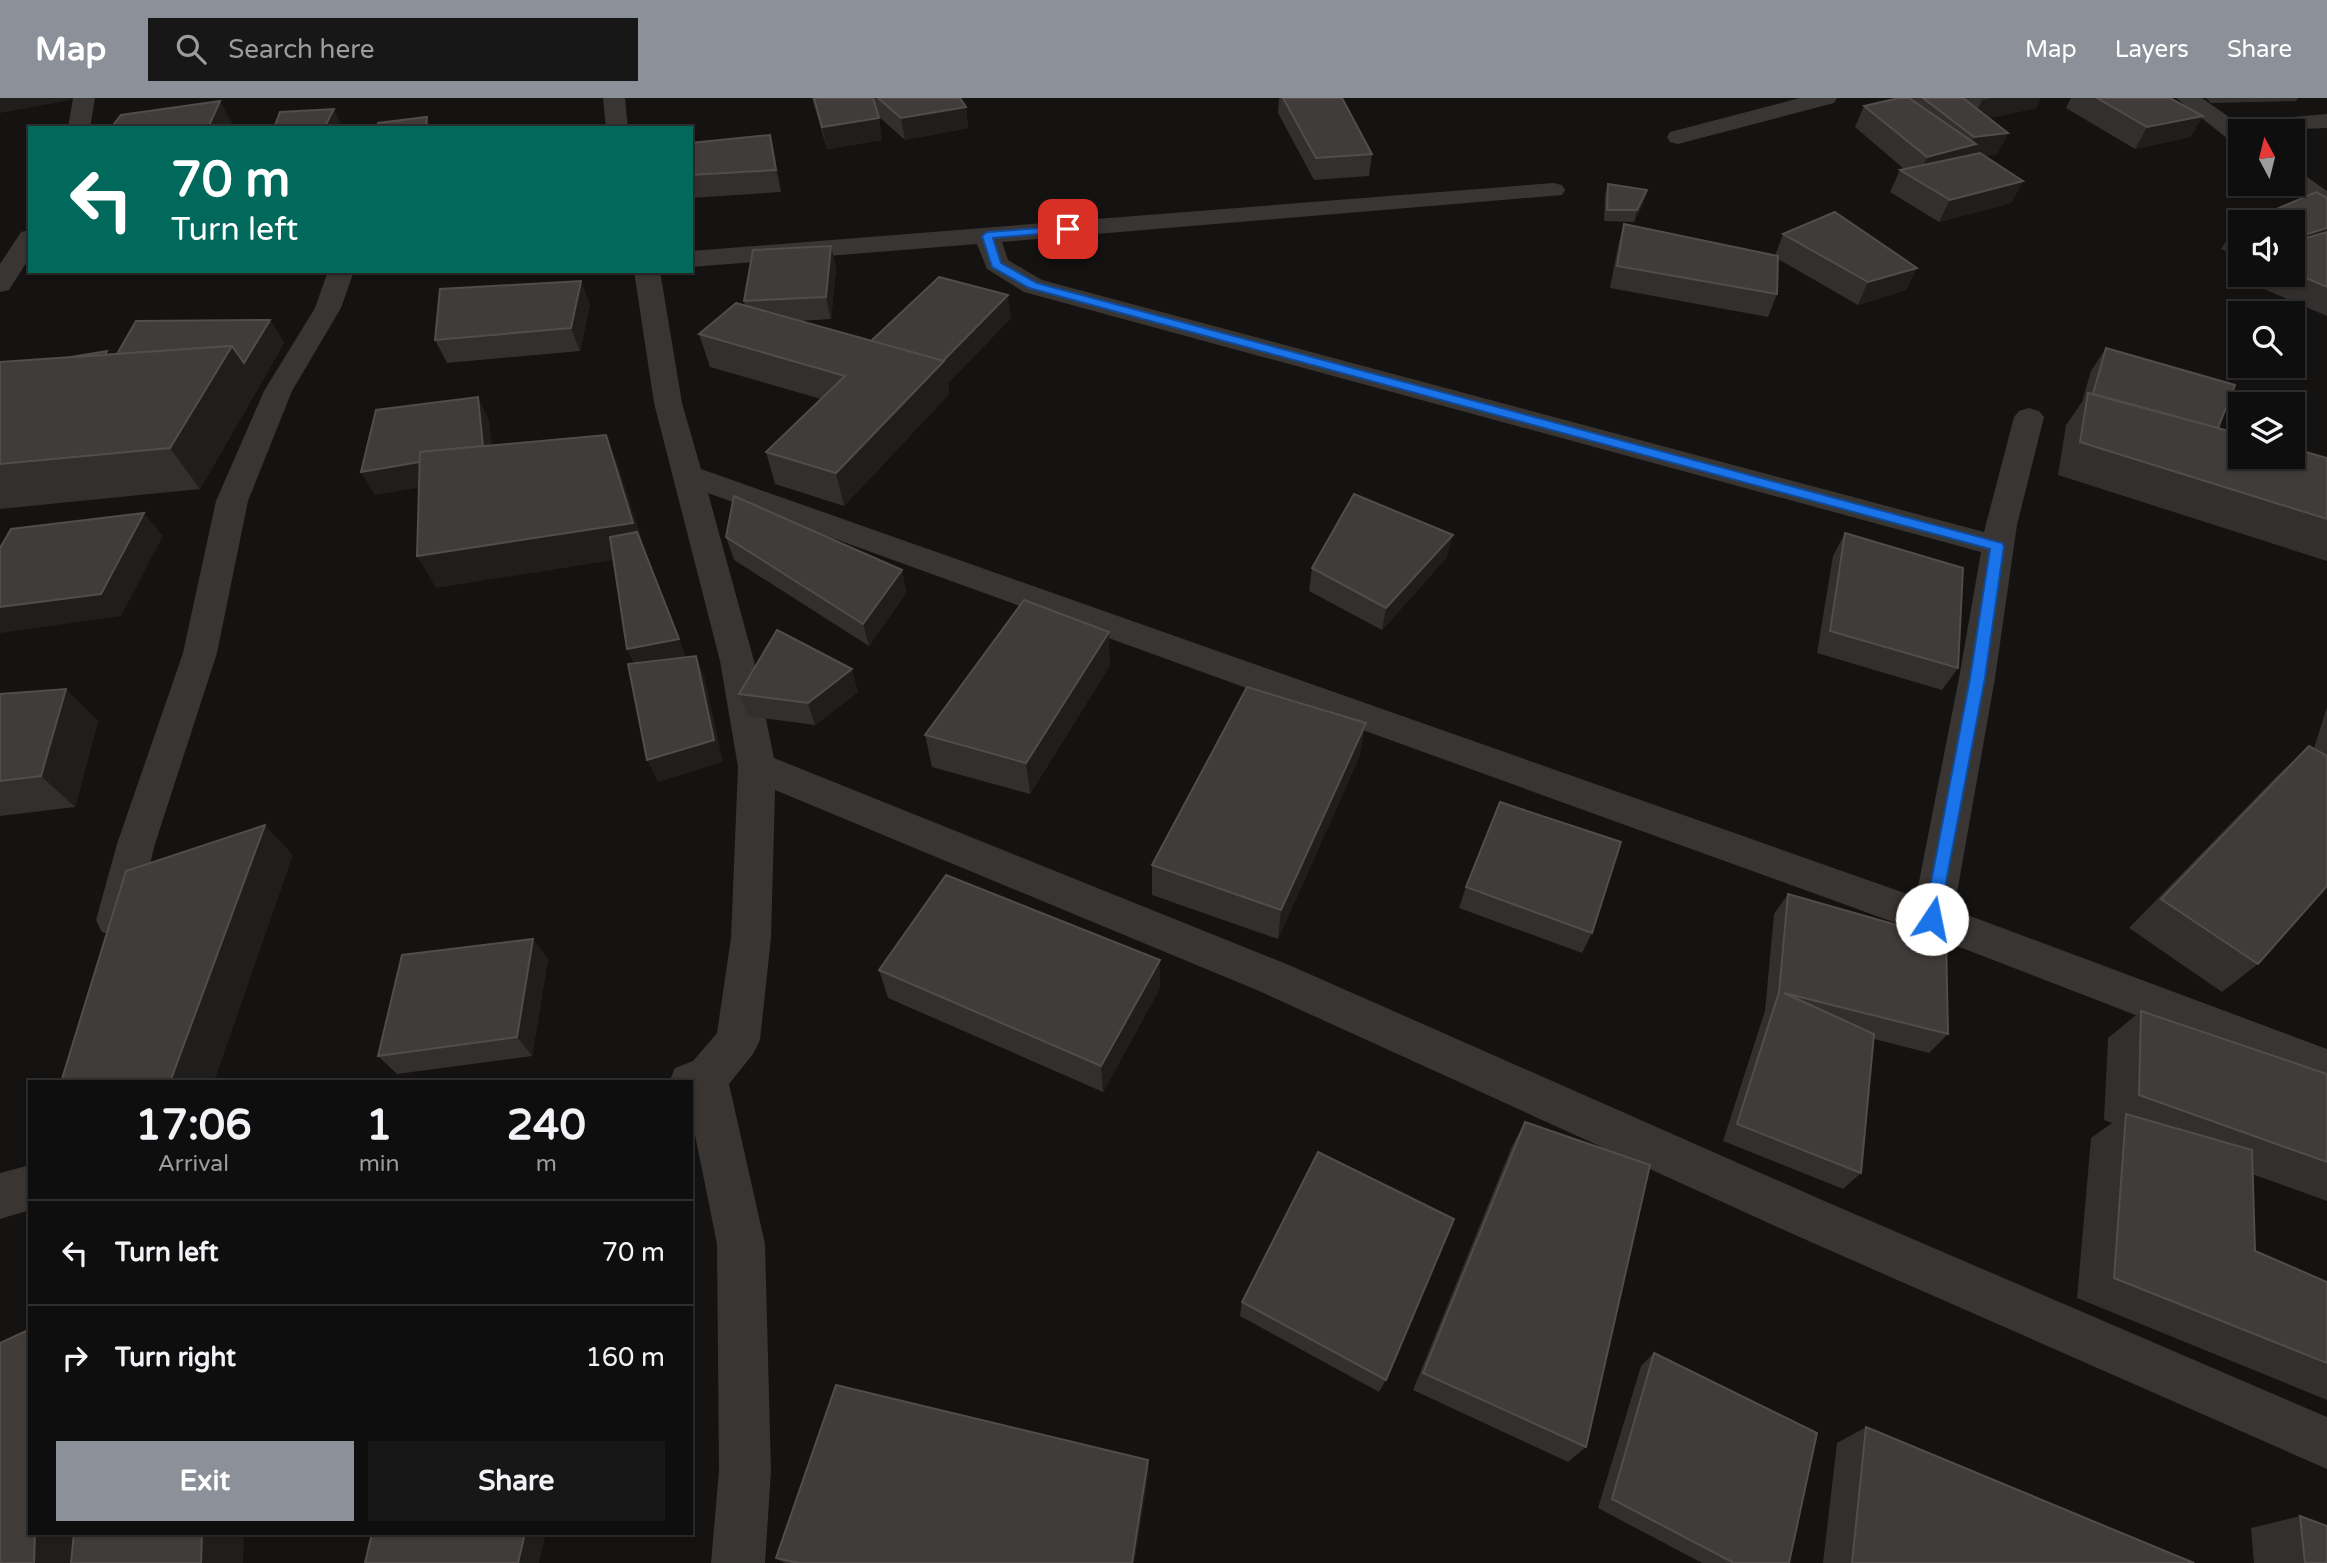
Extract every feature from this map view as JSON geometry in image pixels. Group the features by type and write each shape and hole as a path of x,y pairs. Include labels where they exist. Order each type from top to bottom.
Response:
{"street":[{"path":"80,126 84,98"},
{"path":"614,98 617,126"},
{"path":"1678,137 1785,102 1826,98"},
{"path":"2186,98 2228,127"},
{"path":"2305,124 2327,121"},
{"path":"2305,187 2327,203"},
{"path":"693,259 1553,190"},
{"path":"987,236 996,264 1033,286 1997,546"},
{"path":"0,284 28,240"},
{"path":"108,950 136,844 200,653 232,501 278,391 328,307 340,273"},
{"path":"648,273 653,320 668,404 737,661 758,767 751,938 738,1041 699,1080 741,1244 745,1471 738,1563"},
{"path":"1932,919 1978,678 1997,546 2029,417"},
{"path":"687,475 1932,919 2327,1069"},
{"path":"758,767 1274,978 1812,1219 2327,1443"},
{"path":"0,1196 28,1188"}],"building":[{"path":"814,98 873,98 879,118 822,127"},
{"path":"878,98 960,98 966,107 901,118"},
{"path":"1283,98 1342,98 1372,154 1316,158"},
{"path":"1909,98 1976,144 1927,157 1864,106"},
{"path":"1923,98 1963,98 2008,133 1974,137"},
{"path":"2097,98 2170,98 2203,116 2147,127"},
{"path":"220,101 209,126 113,126 121,115"},
{"path":"334,109 325,126 275,126 280,112"},
{"path":"427,117 426,126 377,126 378,123"},
{"path":"770,135 776,170 693,175 693,143"},
{"path":"1980,153 2023,181 1950,200 1900,170"},
{"path":"1608,184 1647,190 1637,210 1607,210"},
{"path":"2316,192 2327,198 2327,228 2305,235 2305,210 2275,210"},
{"path":"1835,212 1917,268 1868,282 1783,234"},
{"path":"1624,224 1778,256 1777,294 1617,266"},
{"path":"2327,232 2327,287 2305,278 2305,238"},
{"path":"831,246 826,297 744,301 753,250"},
{"path":"939,277 1008,295 943,361 871,341"},
{"path":"581,281 571,328 435,340 440,289"},
{"path":"736,303 944,361 836,473 766,452 845,376 699,334"},
{"path":"270,320 244,363 232,346 117,354 136,321"},
{"path":"232,346 170,448 0,464 0,362"},
{"path":"2106,348 2235,385 2232,392 2228,392 2228,403 2218,428 2093,394"},
{"path":"107,351 105,355 71,357"},
{"path":"2088,393 2228,431 2228,469 2305,469 2305,452 2327,458 2327,519 2080,442"},
{"path":"478,397 483,446 420,452 420,462 361,472 376,410"},
{"path":"606,435 633,523 417,556 420,452"},
{"path":"1354,494 1453,535 1386,608 1312,568"},
{"path":"734,496 902,570 863,624 726,537"},
{"path":"144,513 101,594 0,607 0,548 11,529"},
{"path":"637,532 679,639 627,649 610,537"},
{"path":"1845,533 1963,568 1958,668 1830,631"},
{"path":"1024,600 1109,632 1026,763 925,735"},
{"path":"777,630 852,669 808,703 739,694"},
{"path":"696,656 714,740 647,760 628,664"},
{"path":"1247,687 1366,723 1281,910 1152,865"},
{"path":"66,689 41,776 0,781 0,694"},
{"path":"2309,746 2327,756 2327,886 2258,964 2161,899"},
{"path":"1500,802 1621,842 1592,933 1466,887"},
{"path":"265,825 171,1080 62,1080 126,871"},
{"path":"946,875 1160,960 1101,1066 879,970"},
{"path":"1788,894 1946,939 1948,1034 1784,993 1874,1034 1861,1173 1737,1124 1779,992"},
{"path":"533,939 517,1037 378,1056 402,955"},
{"path":"2141,1011 2327,1074 2327,1162 2139,1095"},
{"path":"2126,1114 2252,1150 2255,1251 2327,1282 2327,1363 2114,1278"},
{"path":"1525,1122 1650,1165 1586,1447 1423,1373"},
{"path":"1318,1152 1454,1219 1386,1380 1242,1302"},
{"path":"28,1330 28,1535 35,1535 34,1563 0,1563 0,1343"},
{"path":"1654,1353 1817,1433 1789,1563 1734,1563 1612,1499"},
{"path":"836,1385 1148,1460 1132,1563 798,1563 776,1558"},
{"path":"1866,1427 2194,1563 1852,1563"},
{"path":"2300,1516 2327,1526 2327,1563 2305,1563"},
{"path":"74,1535 202,1535 201,1563 71,1563"},
{"path":"372,1535 525,1535 518,1563 365,1563"}],"route":[{"path":"1068,229 987,236 996,264 1033,286 1997,546 1978,678 1932,919"}]}
